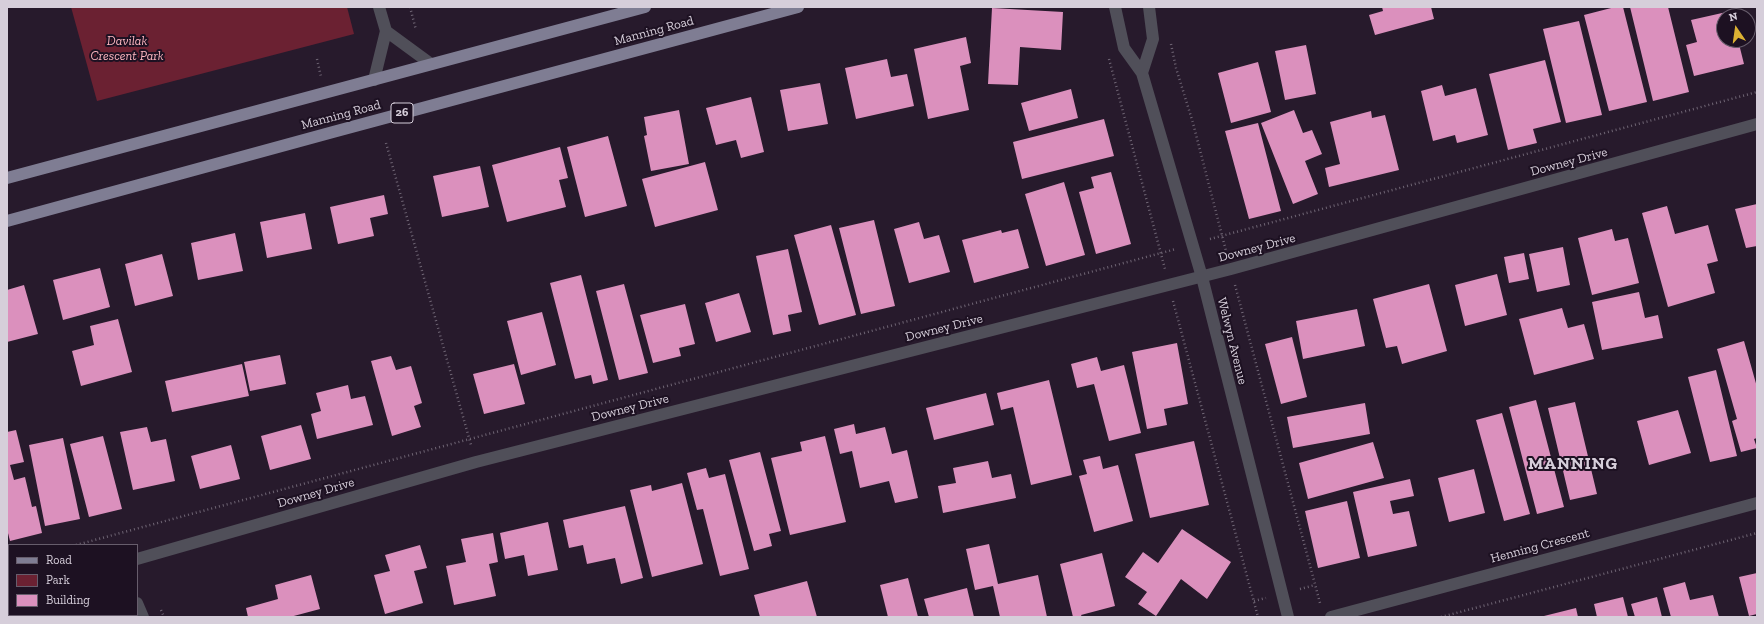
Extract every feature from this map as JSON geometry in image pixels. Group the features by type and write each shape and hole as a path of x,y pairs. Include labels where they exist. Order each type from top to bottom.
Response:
{"main road":[{"name":"Manning Road","path":"7,178 645,7"},
{"name":"Manning Road","path":"7,221 798,7"}],"street":[{"path":"374,80 386,31 379,7"},
{"name":"Welwyn Avenue","path":"1115,7 1124,48 1142,73 1202,277 1288,617"},
{"path":"1142,73 1153,39 1149,7"},
{"path":"386,31 431,64"},
{"name":"Downey Drive","path":"138,559 476,462 1231,270 1757,124"},
{"name":"Henning Crescent","path":"1331,617 1757,503"},
{"path":"138,605 143,617"}],"path":[{"path":"410,7 417,33"},
{"path":"1170,38 1176,68 1193,123 1320,604"},
{"path":"1107,53 1258,617"},
{"path":"80,544 1757,92"},
{"path":"386,143 476,462"},
{"path":"1442,617 1757,533"}],"green space":[{"name":"Davilak Crescent Park","path":"71,7 347,7 354,34 97,101"}],"building":[{"path":"1382,7 1431,7 1434,19 1375,35 1369,15 1383,11"},
{"path":"1615,7 1623,7 1647,102 1609,111 1584,15"},
{"path":"1630,7 1668,7 1689,92 1653,101"},
{"path":"992,8 1063,12 1061,50 1020,47 1018,85 988,84"},
{"path":"1716,14 1716,48 1740,48 1744,64 1694,76 1686,45 1697,42 1691,20"},
{"path":"1579,21 1602,115 1566,123 1543,29"},
{"path":"966,37 971,63 960,66 969,110 928,119 914,49"},
{"path":"1306,45 1316,94 1285,100 1275,51"},
{"path":"887,59 891,77 907,74 914,106 856,119 845,68"},
{"path":"1545,60 1561,122 1533,129 1537,143 1508,150 1489,74"},
{"path":"1258,62 1271,112 1231,123 1218,73"},
{"path":"820,83 828,124 788,131 780,90"},
{"path":"1442,85 1445,96 1476,88 1488,135 1457,143 1455,135 1433,141 1421,91"},
{"path":"1071,89 1078,118 1029,131 1021,103"},
{"path":"751,97 764,152 741,158 736,140 716,145 706,108"},
{"path":"679,110 689,164 651,171 644,136 647,135 644,117"},
{"path":"1294,110 1303,133 1312,130 1322,154 1305,161 1318,194 1293,204 1261,123"},
{"path":"1371,111 1372,118 1385,115 1399,170 1329,187 1325,168 1340,164 1330,122"},
{"path":"1104,119 1114,156 1022,179 1013,142"},
{"path":"1258,123 1281,211 1249,219 1225,131"},
{"path":"608,136 627,206 585,217 567,147"},
{"path":"560,147 568,178 559,180 566,207 507,222 492,165"},
{"path":"705,162 718,210 655,227 642,179"},
{"path":"480,166 489,207 442,217 433,176"},
{"path":"1111,172 1131,244 1096,254 1079,192 1094,188 1091,177"},
{"path":"1064,182 1085,255 1046,266 1025,194"},
{"path":"384,195 388,214 370,218 374,236 338,244 330,207"},
{"path":"1757,204 1757,246 1746,248 1735,209"},
{"path":"1667,206 1675,234 1708,225 1718,261 1707,264 1715,293 1668,307 1642,213"},
{"path":"305,213 312,249 267,258 260,222"},
{"path":"874,220 895,306 861,314 839,228"},
{"path":"919,222 924,239 939,235 950,272 909,283 894,229"},
{"path":"831,225 856,315 819,325 794,235"},
{"path":"1018,229 1029,268 974,283 962,240 1001,230 1002,233"},
{"path":"1612,229 1615,241 1628,238 1639,283 1592,295 1578,238"},
{"path":"235,233 243,271 198,280 191,243"},
{"path":"1563,247 1570,285 1537,292 1529,254"},
{"path":"788,249 802,312 788,315 791,331 773,335 756,256"},
{"path":"1524,253 1529,279 1509,283 1504,257"},
{"path":"162,254 173,296 135,306 125,264"},
{"path":"100,268 110,307 63,320 53,280"},
{"path":"1497,274 1507,315 1465,326 1455,285"},
{"path":"581,275 608,380 593,384 591,375 575,379 550,283"},
{"path":"624,284 648,373 619,380 596,291"},
{"path":"1429,284 1447,351 1402,364 1397,346 1386,348 1373,299"},
{"path":"24,285 38,334 7,342 7,290"},
{"path":"1639,292 1645,318 1658,315 1663,338 1602,350 1592,302"},
{"path":"739,293 751,332 716,342 705,303"},
{"path":"685,304 695,344 679,348 681,356 653,363 640,315"},
{"path":"1562,308 1568,328 1584,324 1594,359 1534,375 1519,319"},
{"path":"1357,309 1365,346 1303,359 1296,321"},
{"path":"542,312 556,365 521,375 507,321"},
{"path":"118,319 132,372 81,386 72,351 94,345 90,326"},
{"path":"1292,337 1307,397 1281,404 1265,344"},
{"path":"1744,341 1757,387 1757,438 1754,439 1757,448 1741,452 1732,421 1737,419 1717,349"},
{"path":"1177,343 1188,404 1164,409 1167,425 1147,429 1132,352"},
{"path":"280,355 286,384 250,391 244,362"},
{"path":"391,356 396,370 411,366 422,403 414,406 421,427 392,436 371,361"},
{"path":"1097,357 1101,371 1124,365 1141,433 1109,441 1094,384 1077,388 1071,364"},
{"path":"242,364 249,396 172,412 165,381"},
{"path":"514,364 525,404 484,414 473,374"},
{"path":"1716,370 1737,456 1710,462 1688,377"},
{"path":"1049,380 1072,475 1031,485 1013,407 1001,410 997,393"},
{"path":"348,385 351,399 365,396 373,425 317,439 311,414 321,411 316,393"},
{"path":"986,393 994,425 934,440 926,408"},
{"path":"1536,400 1564,507 1537,514 1509,407"},
{"path":"1575,402 1597,494 1570,500 1548,408"},
{"path":"1365,403 1370,434 1293,448 1287,417"},
{"path":"1678,410 1691,453 1649,465 1637,421"},
{"path":"1502,413 1530,514 1504,521 1476,420"},
{"path":"854,424 856,434 885,427 892,454 907,450 918,498 895,503 889,481 860,488 852,451 840,454 834,429"},
{"path":"301,425 311,459 270,470 261,436"},
{"path":"147,427 151,442 166,439 175,481 133,490 120,432"},
{"path":"16,430 24,462 10,465 14,480 25,477 32,507 36,506 42,533 10,541 7,529 7,432"},
{"path":"103,436 122,509 89,517 70,444"},
{"path":"825,436 846,522 790,535 771,458 802,451 800,442"},
{"path":"63,438 80,519 45,526 29,445"},
{"path":"1194,441 1209,505 1150,518 1135,454"},
{"path":"1373,442 1384,478 1308,499 1299,463"},
{"path":"231,445 240,479 200,489 191,456"},
{"path":"760,452 781,531 769,534 772,546 754,551 729,460"},
{"path":"1100,456 1103,469 1118,465 1133,521 1094,532 1079,476 1087,474 1083,460"},
{"path":"988,461 992,478 1011,474 1016,498 943,513 938,486 956,483 953,468"},
{"path":"706,468 709,478 725,474 749,569 720,576 703,509 697,510 687,473"},
{"path":"1474,469 1485,513 1449,522 1438,478"},
{"path":"1410,479 1414,496 1390,501 1393,514 1409,511 1417,546 1368,557 1353,492"},
{"path":"682,483 703,564 652,577 630,490 651,485 652,491"},
{"path":"1347,501 1360,558 1318,568 1305,511"},
{"path":"625,506 643,578 621,584 615,558 587,564 583,545 569,548 563,520"},
{"path":"548,522 558,570 528,576 524,555 505,559 500,533"},
{"path":"1182,529 1231,562 1207,599 1181,579 1156,616 1138,604 1147,592 1125,577 1143,552 1158,563"},
{"path":"493,533 498,562 489,564 496,596 454,605 446,566 466,562 461,539"},
{"path":"989,544 998,584 1038,575 1047,617 1000,617 993,586 975,590 966,549"},
{"path":"420,545 427,568 414,571 423,603 385,614 374,575 390,571 385,555"},
{"path":"1102,553 1115,606 1081,615 1082,617 1073,617 1060,564"},
{"path":"1757,573 1757,614 1749,616 1739,577"},
{"path":"311,575 320,609 290,617 248,617 246,608 278,599 275,585"},
{"path":"908,578 918,617 888,617 880,585"},
{"path":"807,581 817,617 760,617 754,595"},
{"path":"1685,582 1690,600 1713,595 1719,617 1671,617 1663,588"},
{"path":"967,588 974,617 929,617 924,599"},
{"path":"1623,597 1628,617 1597,617 1594,604"},
{"path":"1657,597 1662,617 1635,617 1631,604"},
{"path":"1576,608 1578,617 1544,617 1544,616"}],"district":[{"name":"MANNING","path":"1573,464"}]}
